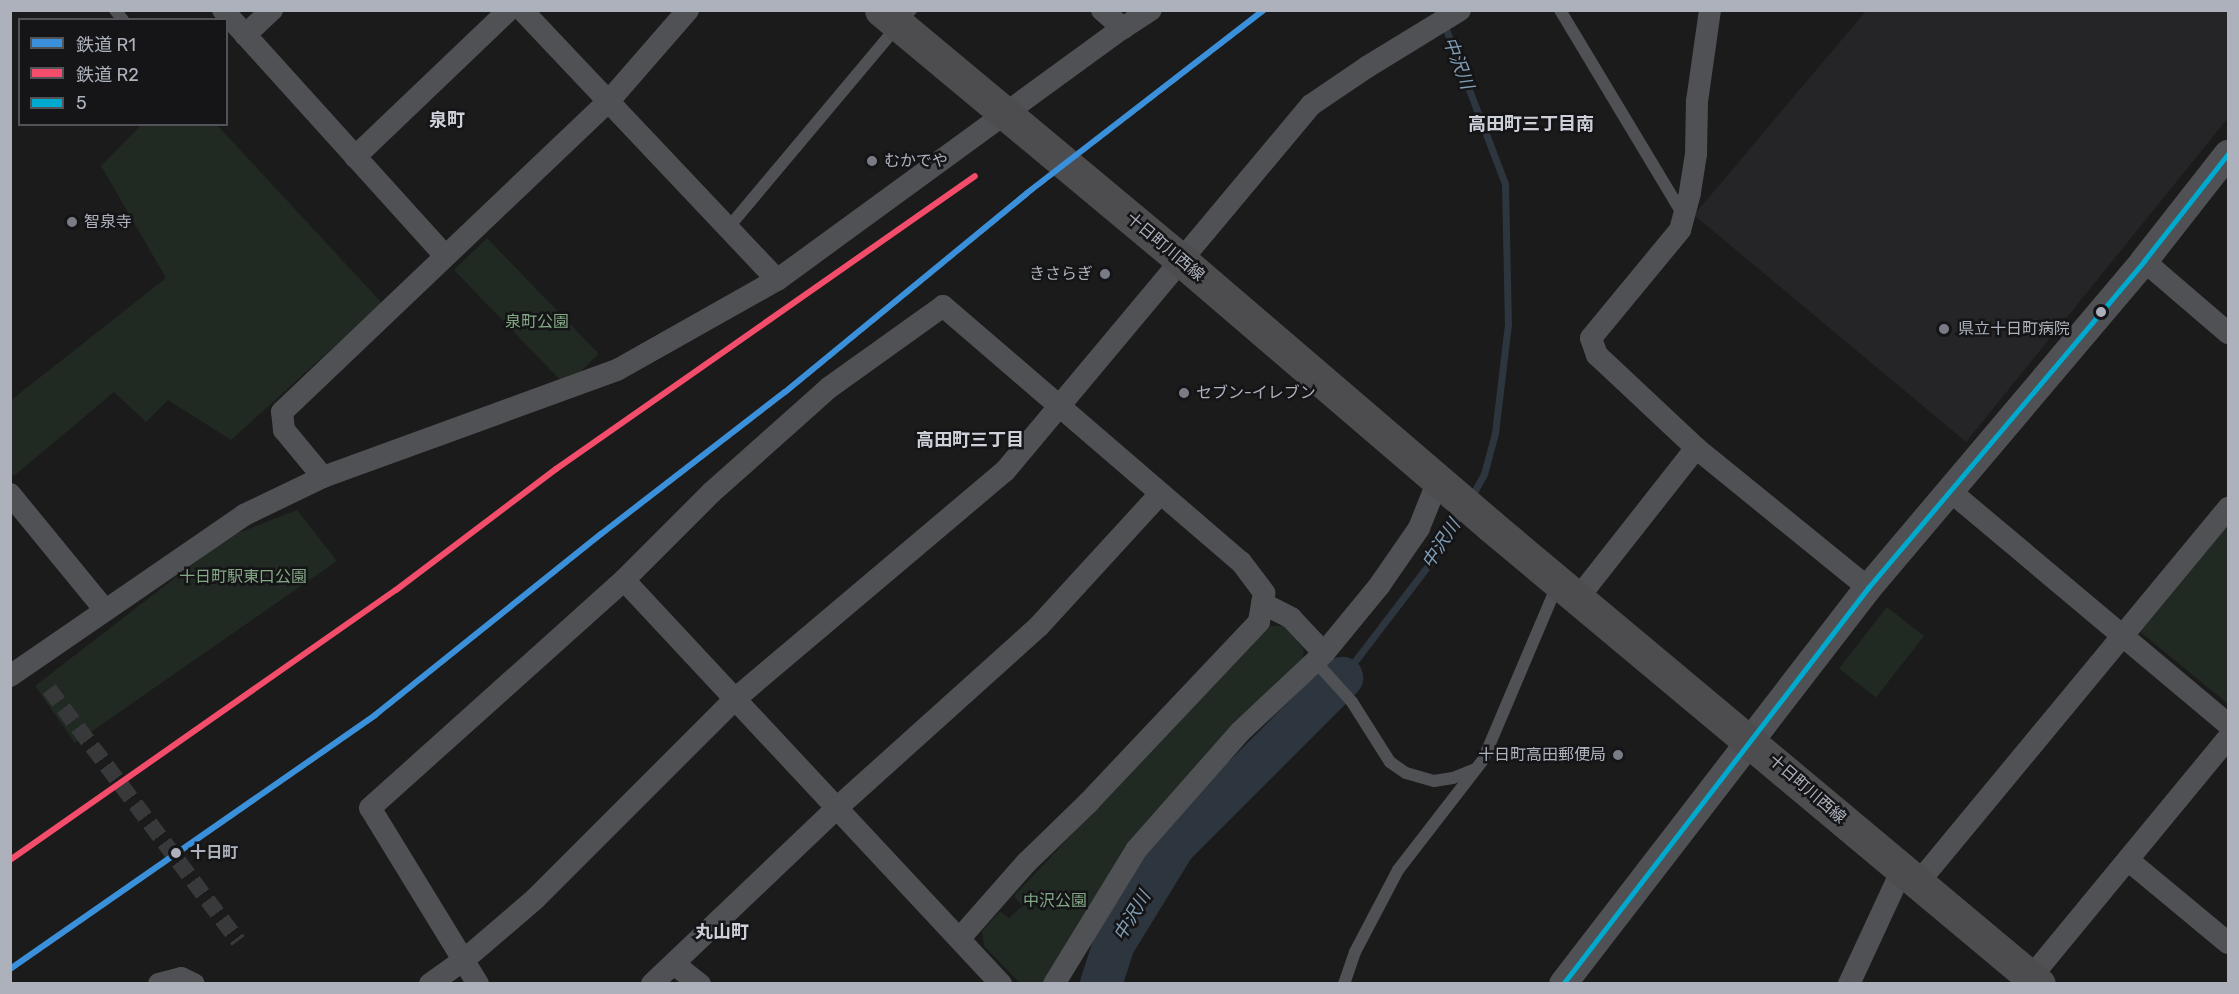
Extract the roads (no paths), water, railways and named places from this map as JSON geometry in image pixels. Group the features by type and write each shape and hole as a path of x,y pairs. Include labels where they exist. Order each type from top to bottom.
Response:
{"main road":[{"name":"十日町川西線","path":"897,15 1004,114 1182,261 1443,482 1491,526 2035,980"}],"street":[{"path":"223,10 445,256"},
{"path":"245,35 272,10"},
{"path":"355,156 509,10"},
{"path":"522,10 777,280"},
{"path":"323,477 284,430 282,412 608,102 688,10"},
{"path":"1102,10 1123,28"},
{"path":"10,676 244,515 323,477 617,370 777,280 1151,10"},
{"path":"430,984 465,959 535,899 735,699 1005,471 1311,105 1367,67 1460,10"},
{"path":"1710,10 1697,101 1696,154 1680,230 1592,338 1597,355 1696,448 1868,588"},
{"path":"1563,984 1749,739 1868,588 2144,261 2229,154"},
{"path":"2144,261 2229,333"},
{"path":"478,984 465,959 370,808 624,580 712,492 830,387 943,306 1241,562 1264,593 1259,622 1089,802 1027,862 960,938"},
{"path":"1568,590 1696,448"},
{"path":"1054,984 1136,850 1240,732 1319,657 1379,586 1419,528 1443,482"},
{"path":"1950,491 2229,724"},
{"path":"652,984 838,807 1040,626 1161,493"},
{"path":"10,494 105,610"},
{"path":"1849,984 1910,877 2123,635 2229,508"},
{"path":"624,580 1001,984"},
{"path":"1262,603 1291,618 1319,657"},
{"path":"2035,980 2128,860 2229,738"},
{"path":"2128,860 2229,943"},
{"path":"674,964 700,984"},
{"path":"159,984 181,978 194,984"}],"lane":[{"path":"1560,10 1684,216"},
{"path":"728,228 897,15"},
{"path":"1344,984 1355,952 1398,870 1483,760 1568,590"},
{"path":"1319,657 1352,702 1390,762 1406,772 1434,781 1453,778 1476,769"}],"waterway":[{"name":"中沢川","path":"1444,24 1505,184 1508,324 1495,433 1484,474 1471,497"},
{"name":"中沢川","path":"1342,678 1433,559 1462,511"},
{"name":"中沢川","path":"1101,984 1114,944 1174,846 1342,678"}],"tunnel":[{"path":"49,689 238,941"}],"railway":[{"path":"10,969 375,715 601,534 785,392 1027,193 1264,10"}],"rail line":[{"name":"R1","path":"10,969 375,715 601,534 785,392 1027,193 1264,10"},
{"name":"R2","path":"10,860 396,590 556,469 975,176"}],"place":[{"name":"むかでや","path":"872,161"},
{"name":"智泉寺","path":"72,222"},
{"name":"きさらぎ","path":"1105,274"},
{"name":"県立十日町病院","path":"1944,329"},
{"name":"セブン-イレブン","path":"1184,393"},
{"name":"十日町高田郵便局","path":"1618,755"},
{"name":"十日町","path":"176,853"}],"district":[{"name":"泉町","path":"447,120"},
{"name":"高田町三丁目南","path":"1531,124"},
{"name":"高田町三丁目","path":"970,440"},
{"name":"丸山町","path":"722,932"}],"park label":[{"name":"泉町公園","path":"537,322"},
{"name":"十日町駅東口公園","path":"243,577"},
{"name":"中沢公園","path":"1055,901"}]}
